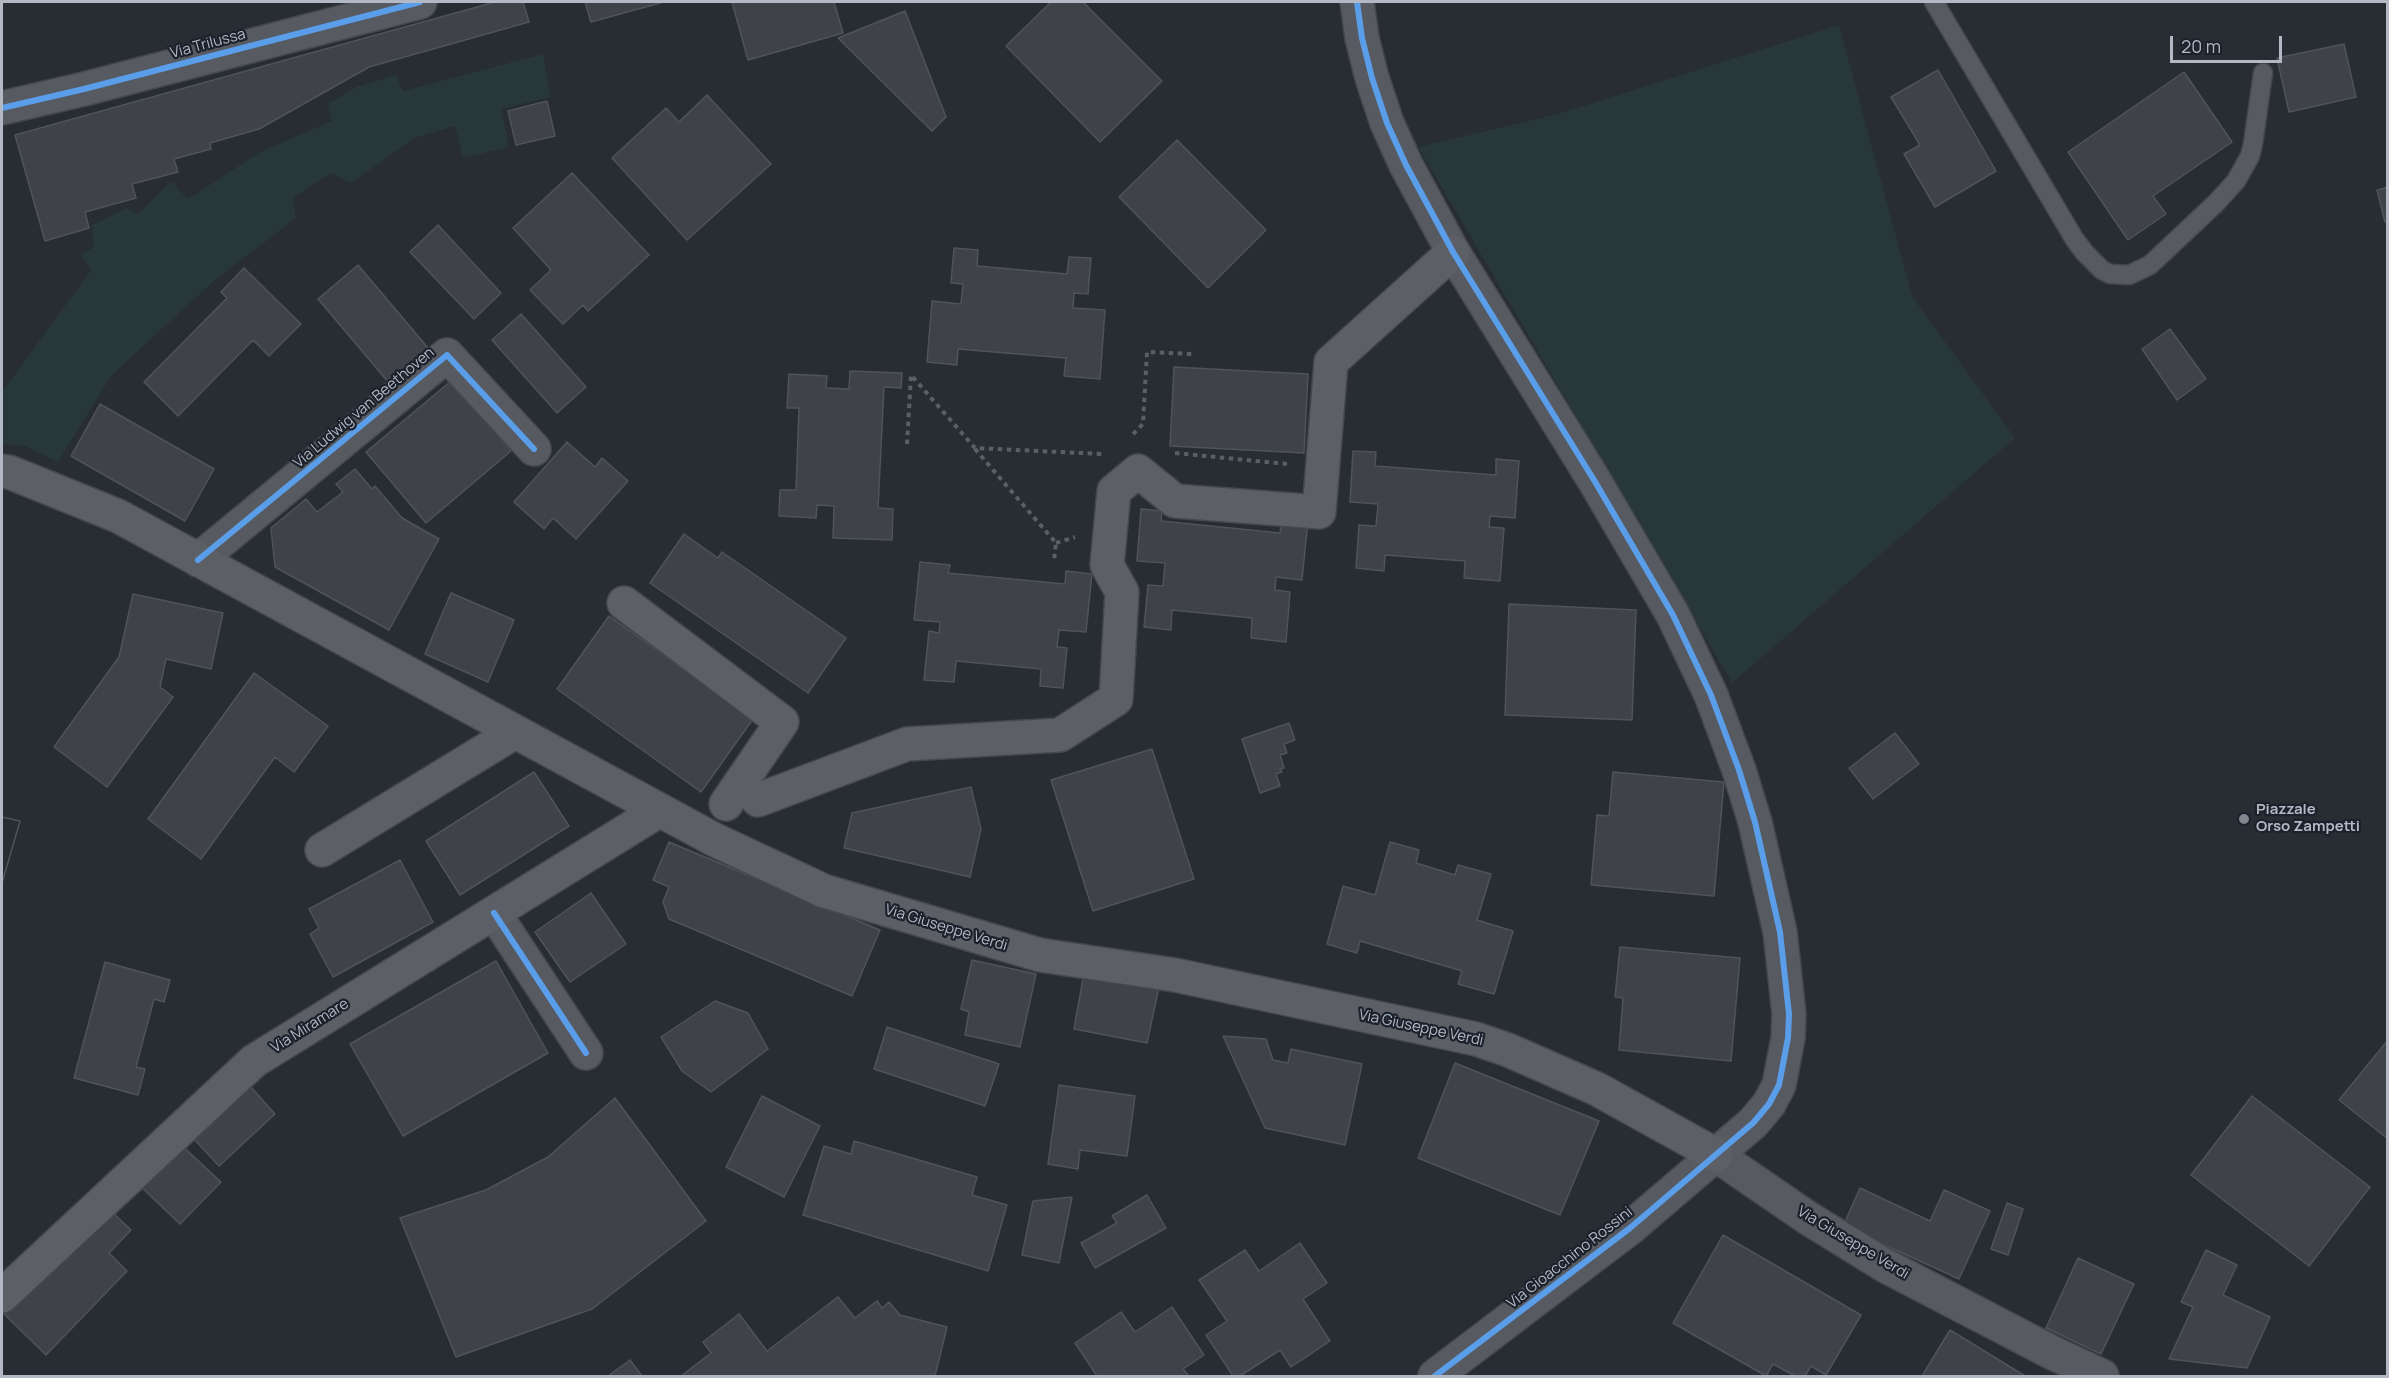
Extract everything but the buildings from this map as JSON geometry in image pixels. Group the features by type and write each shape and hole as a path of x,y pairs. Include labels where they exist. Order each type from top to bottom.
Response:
{"main road":[{"path":"758,800 907,744 1060,735 1116,699 1122,592 1107,566 1114,491 1138,471 1175,501 1319,512 1331,362 1454,252"},
{"name":"Via Giuseppe Verdi","path":"2,471 118,516 715,840 824,891 1041,956 1175,975 1476,1039 1508,1050 1597,1089 1716,1155"},
{"path":"624,603 782,722 726,804"},
{"path":"322,850 515,732"},
{"name":"Via Miramare","path":"2,1296 254,1061 660,810"}],"street":[{"name":"Via Trilussa","path":"2,108 420,2"},
{"name":"Via Gioacchino Rossini","path":"1357,2 1362,38 1372,78 1387,123 1410,174 1454,252 1594,480 1694,655 1715,705 1755,822 1780,933 1787,987 1788,1038 1779,1085 1769,1104 1753,1123 1630,1228 1435,1377"},
{"name":"Via Ludwig van Beethoven","path":"198,560 447,355 534,449"},
{"path":"494,913 586,1053"},
{"name":"Via Giuseppe Verdi","path":"1716,1155 1808,1218 1884,1265 2103,1377"}],"lane":[{"path":"1934,2 2075,240 2102,270 2110,274 2129,275 2150,266 2236,181 2251,150 2256,132 2263,74"}],"path":[{"path":"1128,440 1143,424 1147,352 1192,354"},
{"path":"907,444 911,375 1056,543 1054,561"},
{"path":"975,448 1104,454"},
{"path":"1168,453 1322,468"}],"shaded area":[{"path":"1839,25 1912,296 2015,438 1732,683 1418,147 1558,114"},
{"path":"543,54 551,97 501,109 509,147 463,158 455,126 415,138 351,183 331,173 293,198 296,218 214,281 112,375 58,462 25,446 2,444 2,392 91,270 81,255 94,247 92,225 127,208 138,214 171,181 188,199 262,151 332,121 327,104 356,87 396,75 403,91"}],"cycle path":[{"path":"2,108 420,2"},
{"path":"1357,2 1362,38 1372,78 1387,123 1406,165 1453,252 1594,480 1673,615 1711,695 1739,770 1755,822 1780,932 1789,1014 1788,1038 1779,1085 1769,1104 1753,1123 1630,1228 1435,1376"},
{"path":"198,560 447,355 534,449"},
{"path":"494,913 586,1053"}],"place":[{"name":"Piazzale Orso Zampetti","path":"2244,819"}]}
